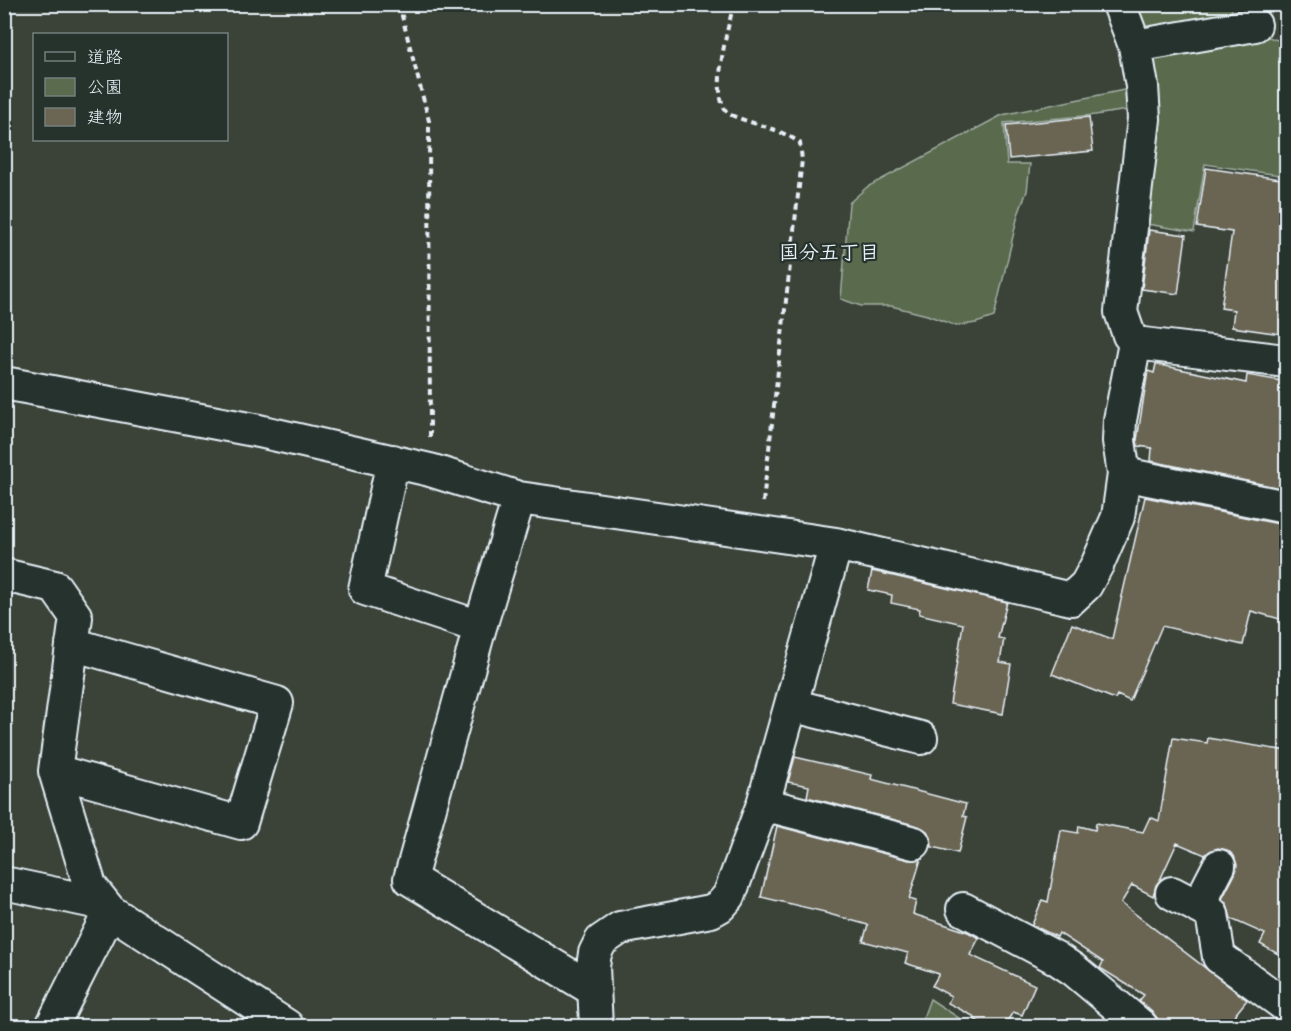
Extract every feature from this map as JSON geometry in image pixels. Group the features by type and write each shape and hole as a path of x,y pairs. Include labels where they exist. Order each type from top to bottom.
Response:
{"street":[{"path":"4,383 259,431 393,461 519,498 836,544 1071,599 1086,585 1118,517 1124,474 1119,441 1120,420 1136,344 1129,334 1121,312 1144,119 1142,86 1135,46 1119,4"},
{"path":"1135,46 1255,25"},
{"path":"1136,344 1287,361"},
{"path":"393,461 365,589 480,627"},
{"path":"1124,474 1287,507"},
{"path":"519,498 480,627 411,879 594,990"},
{"path":"596,1026 593,967 595,953 601,941 620,928 711,911 720,906 729,896 764,804 836,544"},
{"path":"4,575 55,587 76,617 55,771 90,886 107,908 287,1026"},
{"path":"55,771 241,823 277,703 72,644"},
{"path":"791,705 921,738"},
{"path":"764,804 914,843"},
{"path":"1218,866 1185,900 1212,914 1219,957 1287,1007 1276,1026"},
{"path":"4,883 107,908"},
{"path":"52,1026 107,908"},
{"path":"963,909 1056,958 1074,970 1141,1026"}],"path":[{"path":"403,4 402,16 429,121 430,471"},
{"path":"734,4 727,32 719,90 721,104 728,113 790,136 800,143 802,160 760,532"}],"green space":[{"path":"1128,5 1231,5 1233,20 1141,38"},
{"path":"1257,33 1286,43 1286,176 1205,164 1194,232 1141,223 1142,53"},
{"path":"1134,88 1134,109 1004,123 1007,164 1030,164 1027,191 1018,215 994,317 956,326 927,315 891,306 861,306 841,299 849,203 867,187 1002,115"},
{"path":"930,999 971,1026 920,1026"}],"building":[{"path":"1089,117 1093,151 1009,159 1006,125"},
{"path":"1206,168 1287,180 1287,295 1281,334 1232,327 1234,310 1221,308 1232,232 1197,227"},
{"path":"1149,230 1186,235 1178,294 1142,289"},
{"path":"1156,364 1246,383 1247,375 1287,382 1285,489 1151,461 1152,448 1138,446 1137,440 1148,371 1154,373"},
{"path":"1145,497 1279,524 1278,531 1287,532 1287,621 1251,611 1243,645 1162,626 1130,701 1117,695 1115,699 1052,674 1072,624 1112,639"},
{"path":"872,571 1007,602 998,638 1004,639 1000,662 1011,664 1003,714 950,704 963,624 919,614 920,609 891,603 892,595 868,590"},
{"path":"1173,738 1207,743 1208,738 1287,751 1287,959 1260,944 1265,934 1231,919 1227,904 1222,899 1235,874 1237,865 1234,856 1227,850 1218,848 1205,855 1177,843 1156,885 1153,896 1132,885 1121,903 1247,1000 1226,1026 1159,1026 1158,1019 1139,1001 1144,995 1100,968 1103,962 1059,933 1057,937 1032,925 1042,900 1048,902 1061,830 1078,833 1079,826 1095,830 1096,823 1143,832 1150,817 1159,821"},
{"path":"795,757 872,775 871,779 966,804 963,816 967,817 958,853 932,847 927,831 918,826 807,797 809,786 788,782"},
{"path":"777,826 909,860 921,859 909,899 916,901 913,914 968,932 979,938 970,955 1035,985 1022,1015 1013,1012 1004,1026 986,1026 974,1019 975,1017 948,1003 951,996 932,986 939,974 905,963 908,953 863,941 868,925 761,897"}],"district":[{"name":"国分五丁目","path":"829,252"}]}
